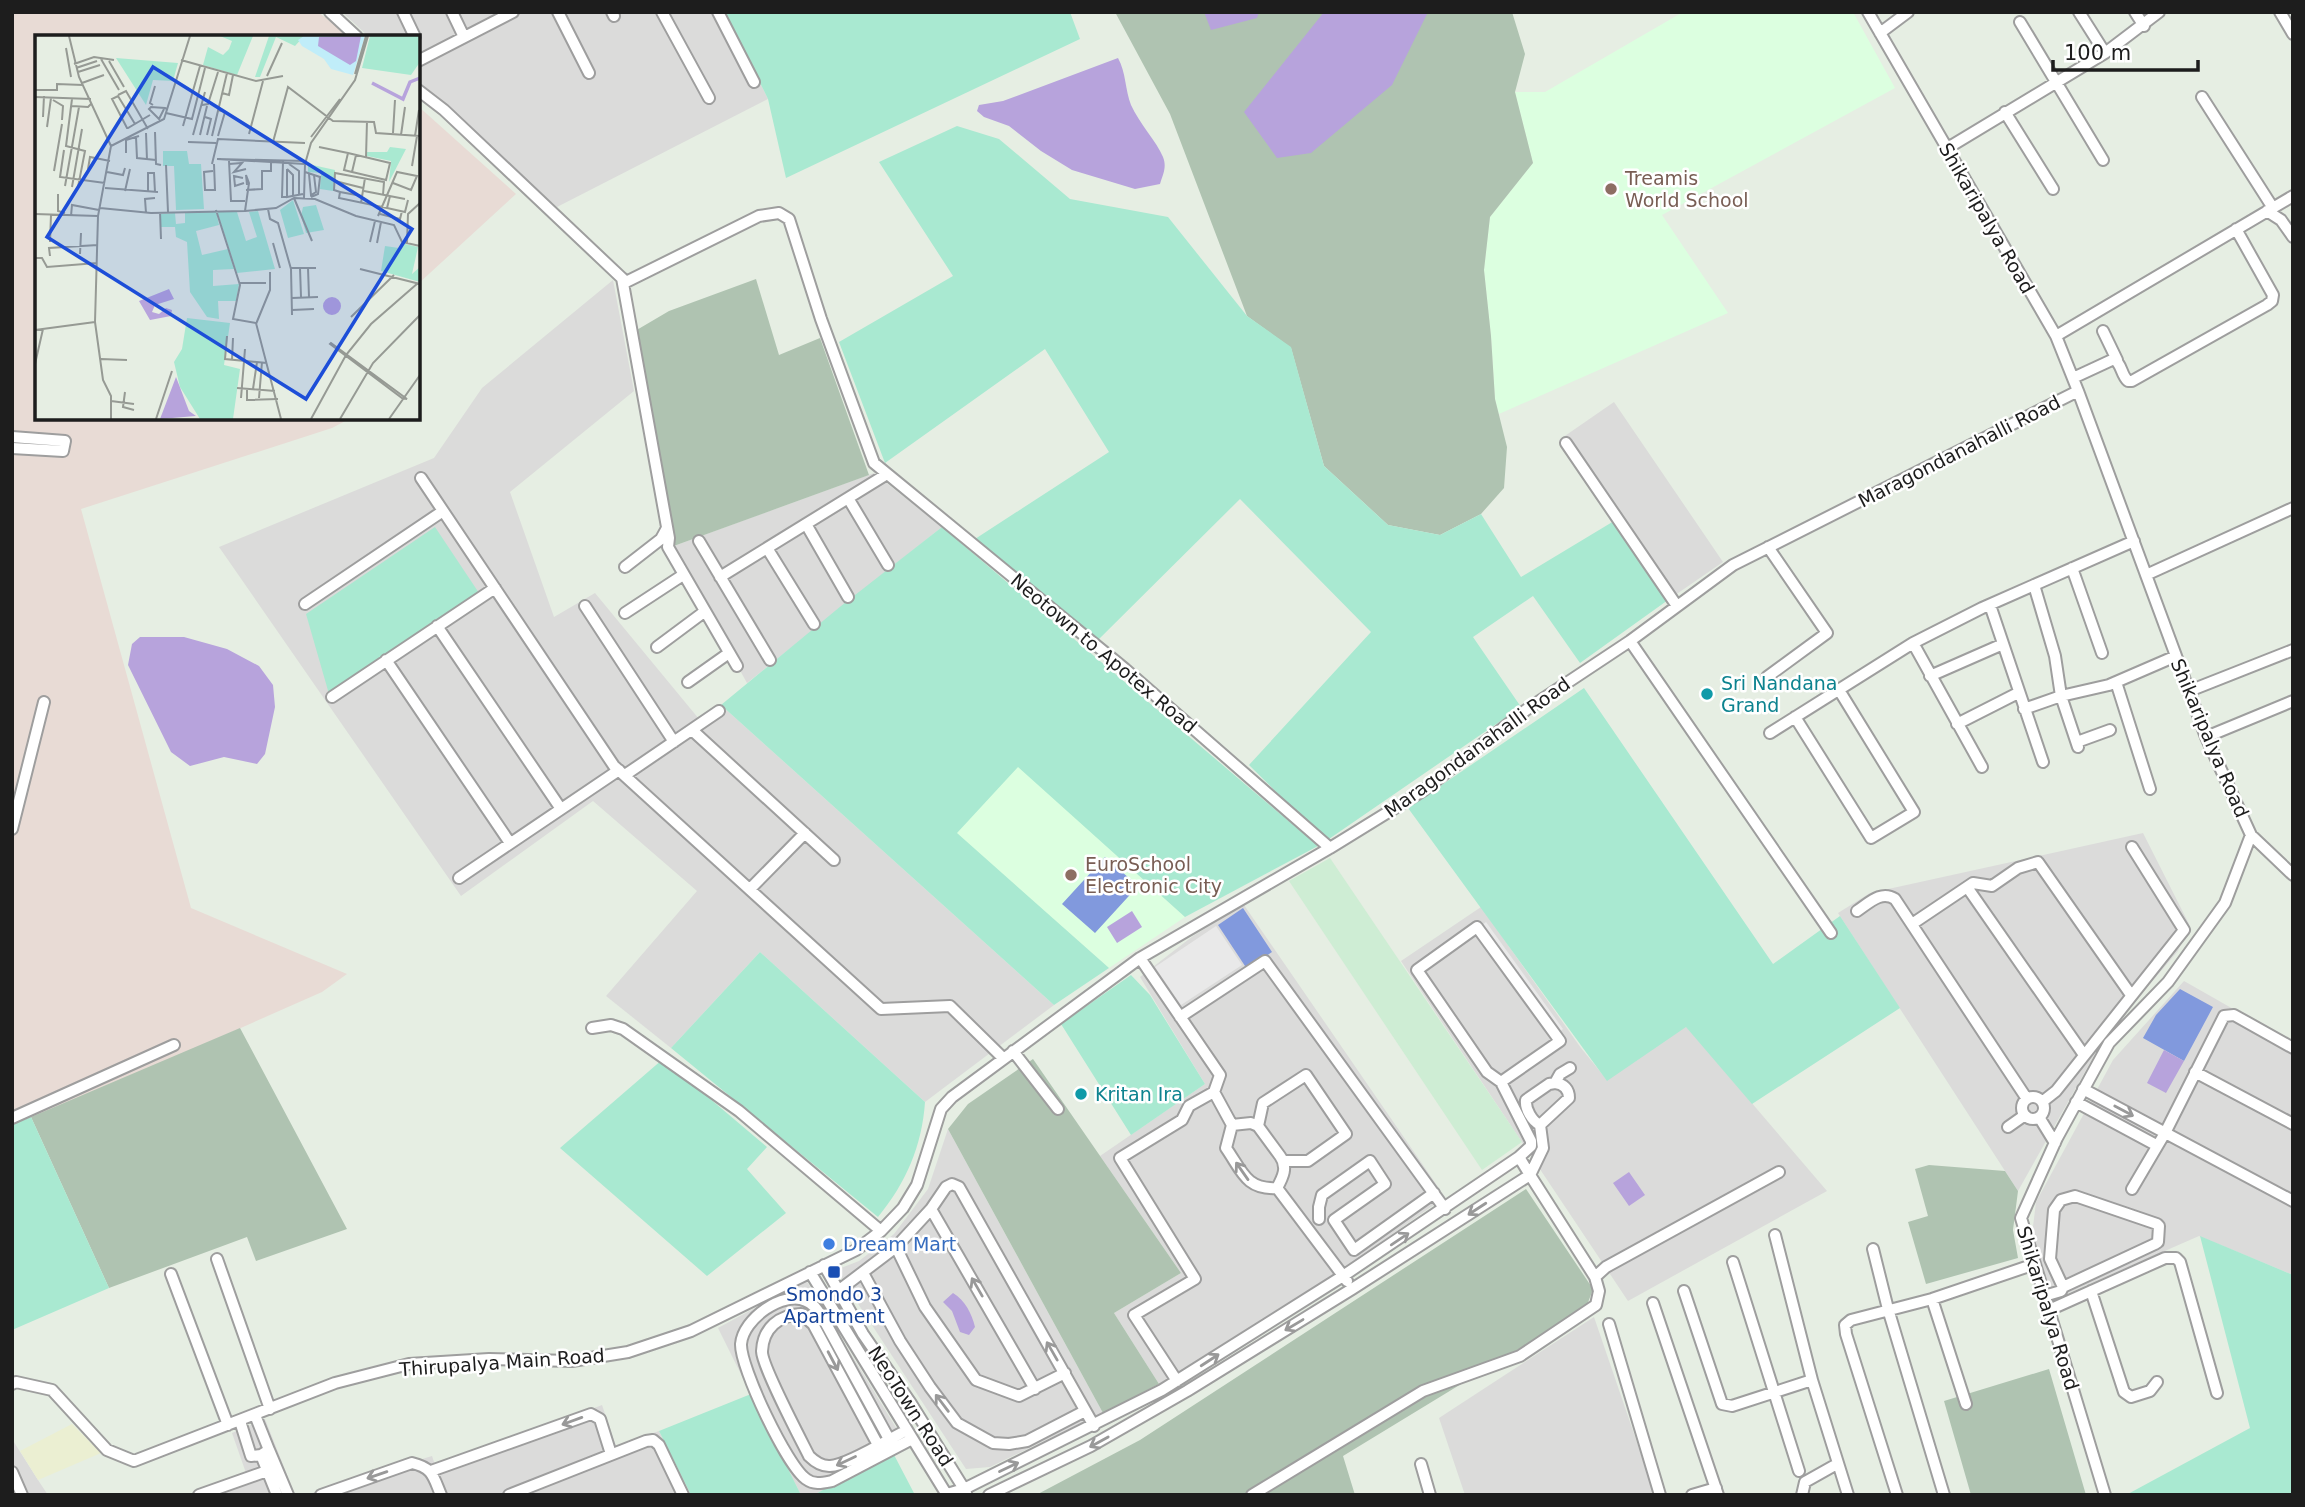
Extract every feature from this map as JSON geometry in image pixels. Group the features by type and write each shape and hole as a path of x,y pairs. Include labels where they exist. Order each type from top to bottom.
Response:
{"street":[{"path":"330,12 355,35"},
{"path":"403,12 414,35"},
{"path":"452,12 464,37"},
{"path":"422,59 513,12"},
{"path":"558,12 589,73"},
{"path":"663,12 709,98"},
{"path":"718,12 754,82"},
{"name":"Shikaripalya Road","path":"1868,12 2056,337 2206,737 2251,835 2225,903 2200,940 2168,982 2109,1043 2054,1143 2021,1218 2105,1495"},
{"path":"1880,33 1908,12"},
{"path":"2079,12 2105,53"},
{"path":"2136,12 2144,26"},
{"path":"1945,149 2105,53 2159,12"},
{"path":"2280,12 2293,34"},
{"path":"2020,22 2103,160"},
{"path":"420,92 444,110 624,280 669,538 668,547 737,666"},
{"path":"2202,97 2270,209 2289,224 2293,237"},
{"path":"2005,112 2053,189"},
{"path":"2056,337 2293,197"},
{"name":"Neotown to Apotex Road","path":"624,280 759,216 779,213 789,219 821,319 874,463 1125,669 1330,848"},
{"path":"2103,331 2124,378 2132,381 2272,301 2273,295 2236,229"},
{"path":"2073,378 2116,360"},
{"name":"Maragondanahalli Road","path":"810,1272 856,1250 881,1231 903,1208 917,1185 940,1109 952,1097 1140,958 1424,790 1526,710 1630,640 1733,565 2078,391"},
{"path":"12,438 64,446 12,448"},
{"path":"1566,443 1677,606"},
{"path":"720,577 887,474"},
{"path":"421,478 622,772 881,1009 950,1006 1008,1055 1058,1109"},
{"path":"848,498 888,565"},
{"path":"2146,575 2293,508"},
{"path":"305,604 443,511"},
{"path":"806,524 848,597"},
{"path":"625,567 661,539 667,528"},
{"path":"699,541 770,660"},
{"path":"1770,733 1913,643 1990,604 2134,541"},
{"path":"1767,677 1827,633 1768,547"},
{"path":"767,548 814,624"},
{"path":"2072,569 2102,653"},
{"path":"625,613 683,575"},
{"path":"2034,585 2056,656 2062,696 2077,744 2110,730"},
{"path":"332,697 495,588"},
{"path":"1990,604 2043,762"},
{"path":"585,606 674,742"},
{"path":"657,647 704,612"},
{"path":"438,626 561,809"},
{"path":"1630,640 1831,933"},
{"path":"1913,643 1982,766"},
{"path":"1930,676 2003,644"},
{"path":"2189,691 2293,650"},
{"path":"688,682 729,653"},
{"path":"2024,709 2116,682 2176,656"},
{"path":"386,660 510,843"},
{"path":"2116,682 2150,789"},
{"path":"1795,717 1871,838 1914,812 1839,690"},
{"path":"1957,724 2018,693"},
{"path":"2206,737 2293,701"},
{"path":"12,829 44,702"},
{"path":"458,878 561,809 674,742 719,711"},
{"path":"692,730 834,860"},
{"path":"750,889 805,833"},
{"path":"2251,835 2293,875"},
{"path":"2132,847 2184,930 2200,940"},
{"path":"1912,924 1967,887 1978,883 1992,886 2018,868 2038,862 2131,995"},
{"path":"1967,887 2084,1055"},
{"path":"1857,911 1882,895 1895,899 2027,1099"},
{"path":"863,1273 900,1341 957,1423 993,1443 1027,1441 1177,1381 1445,1209 1531,1146 1531,1141 1501,1082 1487,1072 1417,970 1477,927 1560,1041 1501,1082"},
{"path":"2042,1102 2056,1091 2184,930"},
{"path":"1140,958 1220,1075 1214,1092 1189,1106 1182,1120 1120,1158 1195,1279 1134,1315 1177,1381"},
{"path":"1180,1017 1265,961 1445,1209"},
{"path":"2132,1189 2165,1133 2221,1018 2227,1014 2234,1015 2293,1048"},
{"path":"592,1028 611,1025 623,1029 739,1111 881,1231"},
{"path":"12,1118 174,1045"},
{"path":"1555,1083 1560,1074 1570,1068"},
{"path":"2194,1072 2293,1124"},
{"path":"1258,1126 1263,1103 1306,1075 1346,1134 1308,1161 1284,1161"},
{"path":"989,1495 1091,1446 1187,1391 1352,1290 1530,1175 1543,1148 1540,1125 1528,1111 1526,1100 1549,1084 1562,1084 1567,1089 1569,1098 1540,1125"},
{"path":"2084,1089 2293,1201"},
{"path":"1214,1092 1232,1125 1226,1148 1250,1182 1262,1189 1277,1188"},
{"path":"2036,1097 2042,1102 2043,1108 2039,1116 2032,1118 2025,1115 2022,1105 2027,1099 2036,1097"},
{"path":"2076,1102 2156,1145"},
{"path":"2008,1126 2025,1115"},
{"path":"2039,1116 2054,1143"},
{"path":"1232,1125 1251,1123 1258,1126 1284,1161 1284,1175 1277,1188"},
{"path":"1252,1495 1423,1391 1520,1356 1596,1306 1599,1290 1595,1277 1519,1157"},
{"path":"1306,1228 1320,1219 1334,1220 1385,1184 1370,1161 1322,1195 1318,1208 1320,1219"},
{"path":"1595,1277 1606,1267 1779,1172"},
{"path":"840,1286 863,1273 896,1247 931,1209 946,1187 952,1184 960,1187 1089,1417"},
{"path":"1277,1188 1352,1290"},
{"path":"1334,1220 1354,1250 1434,1193"},
{"path":"2043,1292 2062,1285 2155,1244 2158,1242 2160,1226 2075,1196 2061,1200 2054,1210 2050,1259 2062,1285"},
{"path":"931,1209 1035,1388"},
{"path":"1775,1235 1812,1380 1848,1495"},
{"path":"896,1247 925,1307 976,1380 1018,1396 1065,1373"},
{"path":"1873,1250 1944,1495"},
{"path":"2049,1310 2165,1258 2176,1258 2180,1262 2217,1394"},
{"path":"217,1259 270,1409"},
{"path":"1733,1262 1799,1471"},
{"path":"1897,1495 1845,1328 1851,1320 1932,1299 2035,1264"},
{"name":"NeoTown Road","path":"824,1265 840,1286 966,1492"},
{"name":"NeoTown Road","path":"810,1272 947,1494"},
{"name":"Thirupalya Main Road","path":"12,1384 16,1382 52,1390 107,1450 134,1461 335,1383 409,1364 489,1359 572,1361 628,1352 691,1331 810,1272"},
{"path":"171,1274 228,1425"},
{"path":"1684,1291 1721,1404 1732,1406 1812,1380"},
{"path":"2091,1291 2124,1392 2130,1397 2147,1392 2157,1382"},
{"path":"883,1442 824,1320 814,1306 796,1298 786,1300 767,1308 746,1328 741,1342 742,1358 763,1409 795,1469 807,1480 819,1484 832,1481 910,1434"},
{"path":"1932,1299 1966,1404"},
{"path":"1653,1303 1717,1491 1692,1495"},
{"path":"883,1442 813,1324 801,1314 779,1319 766,1332 761,1353 809,1456 821,1465 834,1466 883,1442 910,1434"},
{"path":"1609,1324 1660,1495"},
{"path":"431,1471 591,1414 600,1419 611,1454"},
{"path":"255,1415 267,1471 277,1495"},
{"path":"947,1494 966,1492 1089,1417"},
{"path":"240,1421 251,1456 265,1453"},
{"path":"509,1495 653,1440 659,1445 683,1495"},
{"path":"265,1453 288,1495"},
{"path":"321,1495 412,1463 431,1471 441,1495"},
{"path":"1421,1464 1430,1495"},
{"path":"1802,1495 1805,1482 1838,1464"},
{"path":"199,1495 267,1471"},
{"path":"12,1472 22,1495"}],"shaded area":[{"path":"12,12 318,12 347,35 35,35 35,420 347,420 332,428 81,509 191,908 347,974 322,992 134,1075 12,1125"},
{"path":"342,12 725,12 768,99 557,207 420,83 420,35 367,35"},
{"path":"725,12 1070,12 1080,39 786,178 768,99"},
{"path":"1115,12 1512,12 1525,54 1515,92 1533,163 1490,217 1484,270 1495,399 1507,447 1504,488 1481,514 1440,535 1388,525 1324,466 1291,348 1247,316 1170,114"},
{"path":"1204,12 1259,12 1257,18 1211,30"},
{"path":"1324,12 1428,12 1392,85 1311,153 1277,158 1244,112"},
{"name":"Treamis World School","path":"1683,12 1853,12 1895,88 1662,215 1728,313 1499,414 1495,399 1484,270 1490,217 1533,163 1515,92 1545,92"},
{"path":"1118,58 1131,105 1163,157 1165,167 1160,184 1135,189 1072,170 1041,151 1009,126 984,117 977,111 979,105 1003,101"},
{"path":"420,108 516,194 420,282"},
{"path":"957,126 999,139 1070,199 1168,217 1247,316 1291,347 1324,466 1388,525 1440,535 1481,514 1521,577 1614,521 1668,600 1580,663 1533,596 1473,637 1521,707 1326,841 1249,765 1371,632 1240,499 1097,641 975,539 1109,452 1045,349 885,463 839,342 953,276 879,162"},
{"path":"756,279 779,355 820,338 869,475 671,547 672,523 635,331 669,311"},
{"path":"613,280 634,391 510,492 554,617 595,593 699,719 721,705 1054,1005 925,1102 760,952 671,1048 606,996 697,891 593,801 461,896 219,547 434,458 482,388"},
{"path":"1614,402 1723,562 1668,600 1559,440"},
{"path":"874,473 942,527 747,683 671,547"},
{"path":"435,527 479,593 329,694 306,614"},
{"path":"942,527 1318,846 1185,917 1018,767 957,833 1109,968 1054,1005 721,705"},
{"path":"140,637 184,637 227,649 259,666 273,685 275,707 265,754 257,764 224,757 190,766 171,752 128,665 132,644"},
{"path":"1584,688 1773,964 1840,916 1900,1008 1752,1104 1686,1027 1607,1081 1408,808"},
{"name":"EuroSchool Electronic City","path":"1018,766 1185,917 1109,968 956,833"},
{"path":"2143,833 2189,924 2178,951 2104,1038 2018,1191 1838,913 1870,893"},
{"path":"1105,857 1138,886 1095,933 1062,904"},
{"path":"1330,858 1522,1142 1482,1170 1289,881"},
{"path":"1244,905 1445,1197 1333,1276 1159,1384 1114,1313 1181,1273 1100,1156 1205,1084 1140,977 1193,936"},
{"path":"1481,907 1581,1048 1607,1080 1686,1026 1827,1191 1628,1301 1401,961"},
{"path":"1243,908 1272,952 1247,969 1218,925"},
{"path":"1132,911 1142,927 1117,943 1107,927"},
{"path":"1486,922 1563,1029 1558,1033 1481,926"},
{"path":"1216,926 1242,965 1181,1005 1155,967"},
{"path":"760,952 925,1102 920,1134 911,1163 897,1191 878,1217 671,1048"},
{"path":"1131,975 1150,995 1205,1084 1131,1135 1061,1024"},
{"path":"2184,981 2293,1043 2293,1275 2199,1236 2053,1300 2032,1235 2036,1202 2113,1060"},
{"path":"2180,989 2213,1007 2184,1061 2143,1038 2156,1015"},
{"path":"240,1028 347,1229 256,1261 247,1237 109,1288 31,1117"},
{"path":"2164,1050 2184,1061 2166,1093 2147,1083"},
{"path":"663,1059 767,1147 747,1169 786,1213 707,1276 560,1148"},
{"path":"1033,1059 1181,1273 1114,1313 1159,1384 1103,1413 948,1129 968,1104"},
{"path":"31,1117 109,1288 12,1330 12,1125"},
{"path":"948,1129 1103,1413 990,1467 966,1469 836,1270 859,1261 894,1234 928,1189"},
{"path":"1929,1165 2005,1171 2018,1191 2013,1230 2018,1258 1926,1284 1908,1222 1928,1216 1915,1169"},
{"path":"1629,1172 1645,1195 1629,1206 1613,1183"},
{"path":"1526,1189 1593,1289 1586,1308 1343,1456 1355,1495 1036,1495 1140,1440"},
{"path":"2200,1236 2293,1275 2293,1495 2126,1495 2250,1428"},
{"path":"806,1280 906,1444 814,1495 801,1495 718,1328"},
{"path":"953,1293 964,1303 972,1317 975,1327 969,1335 960,1332 952,1311 943,1302"},
{"path":"1594,1317 1655,1495 1465,1495 1439,1418"},
{"path":"2049,1369 2086,1495 1971,1495 1944,1401"},
{"path":"751,1394 801,1495 691,1495 659,1431"},
{"path":"602,1405 616,1446 659,1431 691,1495 306,1495 432,1456 436,1468"},
{"path":"265,1419 295,1495 187,1495 246,1473 232,1433"},
{"path":"72,1424 101,1453 38,1480 20,1451"},
{"path":"12,1439 38,1480 48,1495 12,1495"},
{"path":"892,1451 915,1495 814,1495"}],"place":[{"name":"Treamis World School","path":"1611,189"},
{"name":"Sri Nandana Grand","path":"1707,694"},
{"name":"EuroSchool Electronic City","path":"1071,875"},
{"name":"Kritan Ira","path":"1081,1094"},
{"name":"Dream Mart","path":"829,1244"},
{"name":"Smondo 3 Apartment","path":"834,1272"}]}
